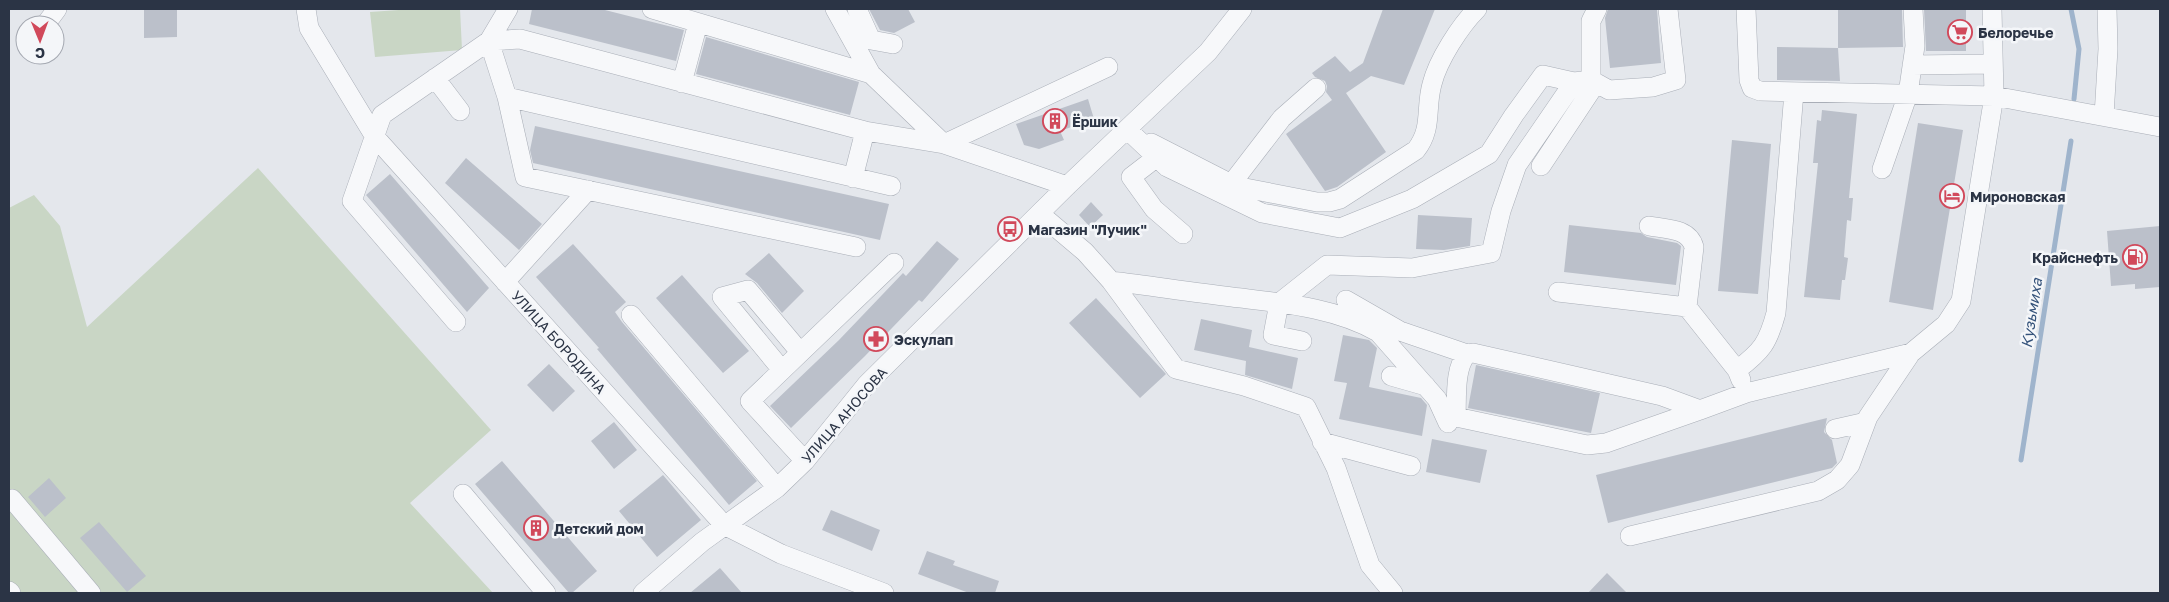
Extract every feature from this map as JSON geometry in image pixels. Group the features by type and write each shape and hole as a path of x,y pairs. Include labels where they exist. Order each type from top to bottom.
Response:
{"street":[{"path":"456,322 352,200 382,115 488,42 508,9"},
{"path":"652,9 871,74"},
{"path":"835,9 871,74 944,144"},
{"path":"857,9 871,40 893,44"},
{"name":"УЛИЦА АНОСОВА","path":"643,593 724,525 777,488 805,461 867,384 1067,186 1129,132 1208,52 1242,9"},
{"path":"1129,132 1232,183 1317,202 1329,202 1340,199 1416,150 1424,139 1427,129 1432,84 1461,25 1477,9"},
{"path":"1541,166 1587,82 1592,21 1597,9"},
{"path":"1129,132 1167,167 1262,213 1340,228 1412,198 1490,154 1542,75 1587,82 1609,90 1653,87 1676,80 1668,9"},
{"path":"1746,9 1749,80 1752,88 1760,91 1994,96 2160,126"},
{"path":"1882,168 1908,94 1914,46 1913,9"},
{"path":"1630,536 1818,491 1838,480 1850,465 1866,422 1911,353 1946,324 1961,301 1994,96 1992,9"},
{"path":"2104,116 2108,49 2107,9"},
{"name":"УЛИЦА БОРОДИНА","path":"309,11 310,28 375,137 724,525 781,554 884,593"},
{"path":"682,83 698,22"},
{"path":"488,42 520,39 865,131 944,144 1067,186"},
{"path":"488,42 507,97 525,177 856,247"},
{"path":"1912,65 1993,64"},
{"path":"944,144 1108,68"},
{"path":"435,78 460,111"},
{"path":"1302,341 1273,335 1279,303 1327,265 1412,268 1491,253 1501,211 1517,165 1587,82"},
{"path":"1232,183 1282,118 1316,88"},
{"path":"1737,370 1758,354 1770,335 1776,313 1794,92"},
{"path":"507,97 891,186"},
{"path":"853,178 865,131"},
{"path":"1157,157 1131,177 1154,209 1183,234"},
{"path":"505,282 588,190"},
{"path":"1040,214 1085,252 1111,281 1176,369 1244,386 1306,407 1336,468 1370,565 1393,593"},
{"path":"1650,226 1684,233 1692,238 1694,247 1687,307"},
{"path":"805,461 750,401 894,263"},
{"path":"1111,281 1279,303 1344,317 1366,325 1378,332 1426,386 1437,400 1448,423"},
{"path":"782,370 722,296 748,290 800,352"},
{"path":"1558,292 1687,307 1737,370 1746,393"},
{"path":"1346,300 1400,331 1467,354 1473,353 1662,396 1700,410"},
{"path":"631,315 777,488"},
{"path":"1467,354 1462,358 1458,376 1456,417 1587,445 1606,443 1746,393 1911,353"},
{"path":"1391,376 1426,386"},
{"path":"1836,429 1866,422"},
{"path":"1322,442 1411,466"},
{"path":"463,494 546,593"},
{"path":"12,499 91,593"}],"green space":[{"path":"413,9 460,9 462,50 375,57 370,12"},
{"path":"258,168 491,430 410,503 493,593 9,593 9,208 34,195 60,226 87,327"}],"building":[{"path":"144,9 177,9 177,37 144,38"},
{"path":"532,9 601,9 684,30 676,61 529,24"},
{"path":"869,9 908,9 915,22 894,33 880,30"},
{"path":"1383,9 1435,9 1404,85 1371,76 1346,93 1386,152 1337,187 1325,191 1286,134 1332,100 1326,92 1327,86 1325,81 1315,77 1312,73 1335,56 1350,72 1363,63"},
{"path":"1608,9 1657,9 1661,63 1610,68 1605,18"},
{"path":"1902,9 1903,47 1838,48 1838,10"},
{"path":"1924,9 1966,9 1966,51 1926,51"},
{"path":"706,37 859,82 850,115 696,74"},
{"path":"1777,47 1838,48 1840,81 1777,80"},
{"name":"Ёршик","path":"1088,99 1094,119 1060,131 1064,140 1039,149 1024,145 1016,124"},
{"path":"1822,110 1857,114 1849,198 1853,198 1851,221 1847,220 1844,257 1848,258 1845,280 1842,280 1840,300 1804,297 1818,163 1813,163 1817,120 1821,121"},
{"path":"1918,123 1963,130 1933,310 1889,302"},
{"path":"535,126 889,204 880,240 533,163 530,150"},
{"path":"1732,140 1771,144 1758,294 1718,291"},
{"path":"466,158 542,224 519,250 445,183"},
{"path":"390,174 489,288 467,312 366,195"},
{"path":"1091,202 1103,215 1090,227 1079,215"},
{"path":"1418,215 1472,218 1470,246 1444,250 1416,249"},
{"path":"1569,225 1641,233 1647,237 1677,243 1681,246 1676,285 1564,272"},
{"name":"Крайснефть","path":"2160,226 2160,287 2135,289 2135,284 2111,286 2107,231"},
{"path":"937,241 959,259 922,302 919,300 791,428 770,406 839,340 903,273 906,276"},
{"path":"573,244 626,302 615,312 622,322 757,481 729,505 597,349 599,348 536,277"},
{"path":"769,253 804,291 782,313 757,283 745,274"},
{"path":"682,275 749,351 723,373 656,298"},
{"path":"1096,298 1166,374 1140,398 1069,323"},
{"path":"1201,319 1252,330 1249,347 1298,358 1292,389 1245,375 1246,361 1194,350"},
{"path":"1343,335 1369,340 1377,348 1369,387 1421,398 1427,405 1422,436 1339,419 1347,383 1334,381"},
{"path":"549,364 575,391 553,412 527,385"},
{"path":"1476,365 1600,393 1591,433 1468,408"},
{"path":"1827,418 1824,432 1832,440 1837,463 1832,468 1608,523 1596,475"},
{"path":"614,422 637,450 614,469 591,441"},
{"path":"1432,439 1487,450 1480,483 1426,472"},
{"name":"Детский дом","path":"502,461 597,571 572,593 569,593 475,484"},
{"path":"663,475 701,520 657,557 619,511"},
{"path":"49,478 66,498 45,517 28,497"},
{"path":"831,510 880,530 872,551 822,530"},
{"path":"99,522 146,576 127,592 80,538"},
{"path":"927,551 955,561 953,565 999,581 995,593 969,593 918,574"},
{"path":"720,568 742,593 690,593"},
{"path":"1607,573 1627,593 1588,593"}],"waterway":[{"name":"Кузьмиха","path":"2071,9 2079,49 2074,99"},
{"name":"Кузьмиха","path":"2021,460 2071,141"}],"place":[{"name":"Белоречье","path":"1960,32"},
{"name":"Ёршик","path":"1055,121"},
{"name":"Мироновская","path":"1952,196"},
{"name":"Магазин \"Лучик\"","path":"1010,229"},
{"name":"Крайснефть","path":"2135,257"},
{"name":"Эскулап","path":"876,339"},
{"name":"Детский дом","path":"536,528"}]}
